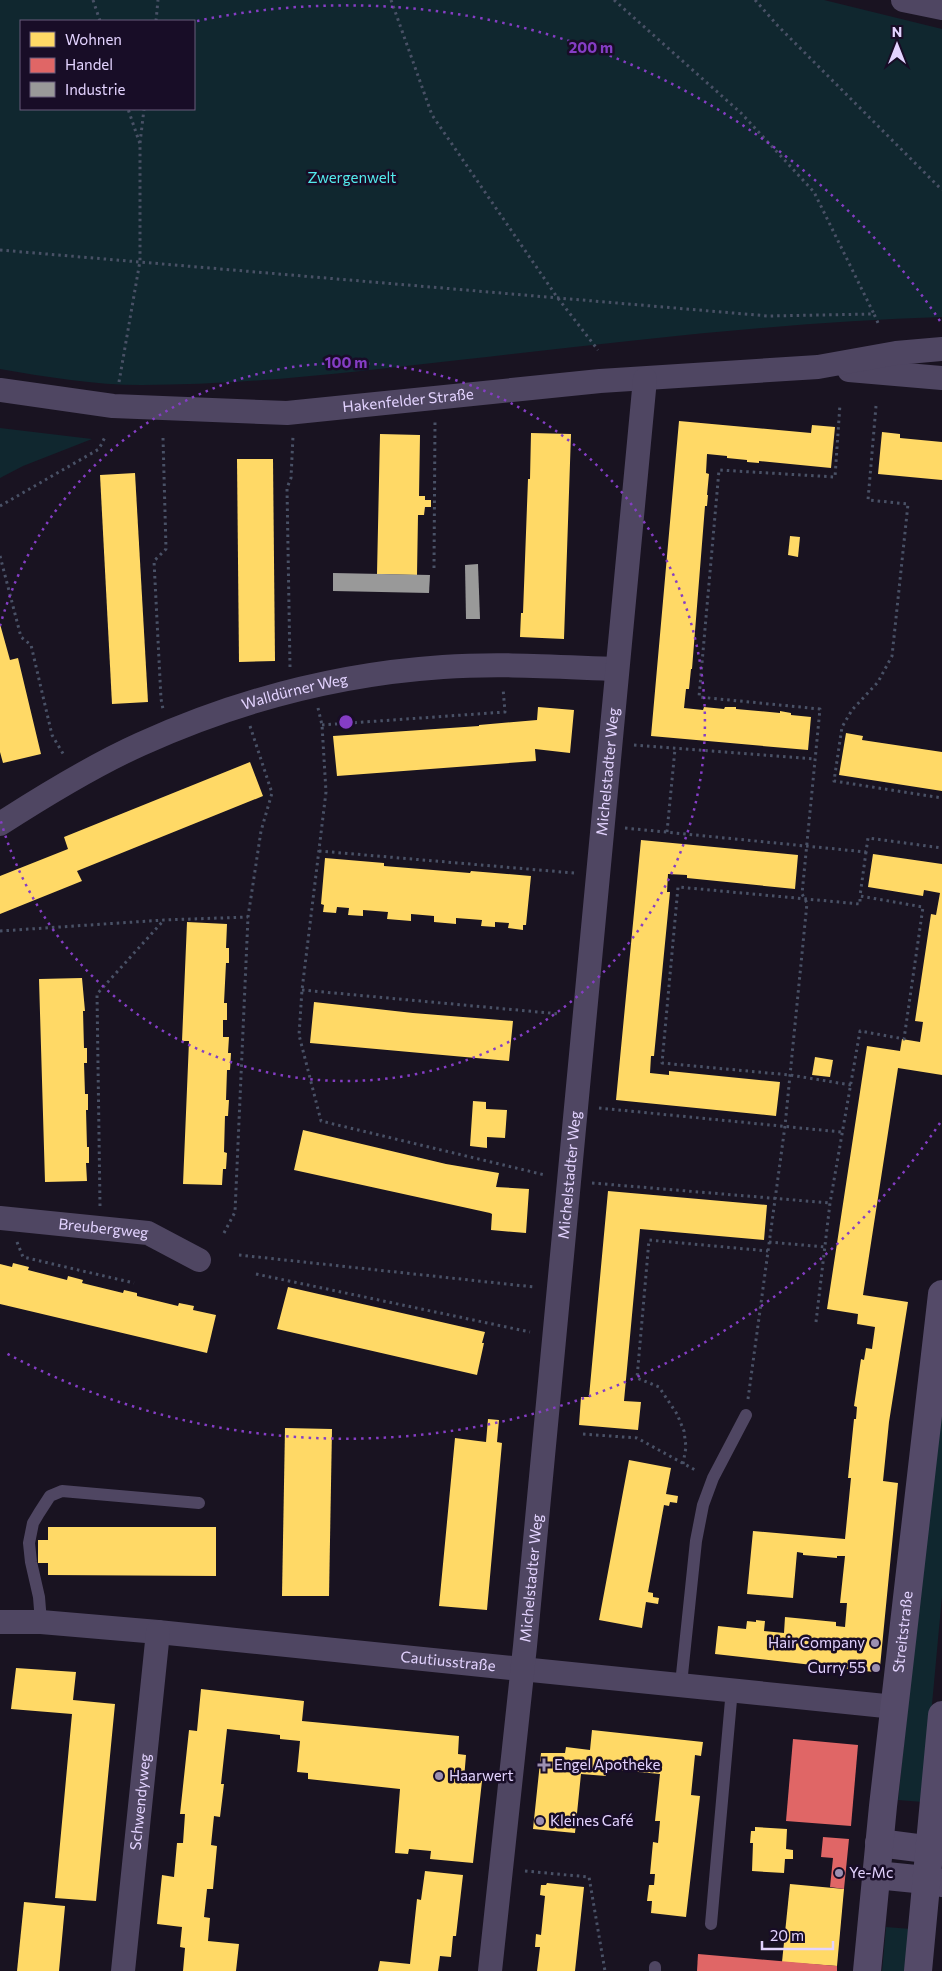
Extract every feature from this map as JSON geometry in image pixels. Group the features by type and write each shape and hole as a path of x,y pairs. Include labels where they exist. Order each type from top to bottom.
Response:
{"main road":[{"name":"Streitstraße","path":"867,1971 879,1844 942,1294"},
{"path":"918,1971 934,1881 942,1715"},
{"path":"879,1844 936,1850"},
{"path":"876,1875 934,1881"}],"street":[{"path":"902,0 942,8"},
{"name":"Hakenfelder Straße","path":"0,390 113,406 287,413 590,382 645,380 818,367 896,353 942,349"},
{"name":"Hakenfelder Straße","path":"818,367 942,378"},
{"name":"Michelstadter Weg","path":"490,1971 522,1669 645,380"},
{"name":"Walldürner Weg","path":"0,824 90,769 140,744 209,716 301,689 353,678 443,667 478,665 617,669"},
{"name":"Breubergweg","path":"0,1218 148,1233 199,1260"},
{"name":"Cautiusstraße","path":"0,1622 41,1622 158,1632 895,1707"},
{"name":"Schwendyweg","path":"123,1971 158,1632"}],"lane":[{"path":"681,1684 696,1541 703,1505 714,1478 746,1414"},
{"path":"41,1622 39,1597 29,1543 33,1523 50,1496 62,1491 199,1503"},
{"path":"710,1924 732,1689"}],"path":[{"path":"93,0 100,20"},
{"path":"156,20 158,0"},
{"path":"391,0 432,115 557,297 598,350"},
{"path":"614,0 741,113 814,192 879,325"},
{"path":"755,0 785,33 942,190"},
{"path":"128,110 140,144"},
{"path":"117,391 140,261 140,144 144,110"},
{"path":"0,250 768,316 874,314"},
{"path":"746,1414 774,1199 786,1126 807,903 802,894 820,710 699,697 719,470 835,477 840,404"},
{"path":"876,406 868,500 908,504 892,656 878,682 852,710 842,727 834,781 942,798"},
{"path":"434,568 435,416"},
{"path":"290,668 288,488 291,478 293,430"},
{"path":"0,506 98,449 106,435"},
{"path":"163,438 166,549 154,561 161,700 164,714"},
{"path":"0,556 21,637 31,645 52,735 66,758"},
{"path":"322,725 505,712 503,682"},
{"path":"318,705 322,725 326,792 302,990 299,1035 321,1121 545,1176"},
{"path":"224,1233 235,1212 248,917 261,831 272,793 249,723"},
{"path":"632,745 815,759"},
{"path":"667,832 675,749"},
{"path":"624,828 866,852"},
{"path":"851,1084 790,1075 662,1063 678,887 860,904 868,838 942,848"},
{"path":"319,851 574,873"},
{"path":"816,1322 830,1203 860,1031 904,1039 923,907 860,896"},
{"path":"0,931 164,920 248,917"},
{"path":"100,1214 97,994 164,920"},
{"path":"302,990 560,1014"},
{"path":"599,1108 841,1132"},
{"path":"592,1183 830,1203"},
{"path":"16,1239 23,1257 134,1283"},
{"path":"683,1464 686,1447 684,1431 677,1414 659,1387 637,1378 648,1240 768,1251"},
{"path":"769,1242 825,1247"},
{"path":"239,1255 534,1287"},
{"path":"256,1274 530,1332"},
{"path":"583,1434 637,1438 683,1464 714,1478"},
{"path":"524,1871 589,1877 604,1971"}],"green space":[{"name":"Zwergenwelt","path":"0,0 824,0 942,29 942,317 824,323 705,333 346,372 224,383 106,384 0,369"},
{"path":"0,428 92,439 23,466 0,478"},
{"path":"942,1383 942,1596 923,1802 898,1800"},
{"path":"886,1927 911,1929 907,1971 882,1971"}],"building: Wohnen":[{"path":"679,421 811,433 812,425 835,427 831,468 759,461 759,463 747,462 747,460 727,458 727,456 707,454 706,473 709,474 708,495 707,506 705,506 692,669 689,689 686,689 684,708 703,710 704,707 724,709 725,707 736,707 736,709 780,713 780,711 791,713 791,715 811,717 808,750 651,736"},
{"path":"882,432 900,434 900,438 942,442 942,480 878,474"},
{"path":"531,433 571,434 564,639 520,637 521,613 523,613"},
{"path":"380,434 420,435 419,496 425,496 425,500 431,500 431,507 425,507 424,515 418,515 417,575 377,574"},
{"path":"237,459 273,459 275,661 239,662"},
{"path":"135,473 148,702 112,704 100,475"},
{"path":"790,536 800,537 798,557 788,555"},
{"path":"0,624 10,660 18,658 41,754 3,763 0,752"},
{"path":"538,707 574,710 570,753 535,749 536,761 337,776 333,736 537,720"},
{"path":"846,733 863,736 862,740 942,752 942,791 839,775"},
{"path":"250,762 263,796 77,871 82,881 0,914 0,876 68,849 64,837"},
{"path":"641,840 798,855 795,889 687,878 687,875 668,874 667,892 670,892 654,1056 651,1056 650,1073 669,1075 669,1071 780,1082 776,1116 616,1100"},
{"path":"873,854 942,864 942,1075 898,1068 863,1295 908,1302 889,1422 883,1481 898,1483 880,1667 874,1672 715,1654 718,1626 746,1629 747,1621 756,1622 756,1620 765,1621 764,1631 784,1633 785,1617 836,1622 836,1626 845,1627 847,1603 840,1603 845,1556 837,1556 837,1558 803,1555 803,1553 797,1552 793,1598 747,1594 753,1531 845,1539 851,1478 848,1478 857,1407 854,1406 861,1359 864,1360 866,1348 872,1349 875,1327 857,1324 858,1314 827,1309 867,1046 900,1051 902,1039 920,1042 923,1022 915,1021 931,914 936,915 940,893 924,890 923,896 868,887"},
{"path":"325,858 384,863 384,866 531,876 526,925 523,925 523,930 508,928 509,923 495,922 495,927 481,926 482,920 456,918 456,924 434,922 434,916 411,914 411,921 387,919 388,912 363,910 363,916 348,915 349,908 337,907 336,913 323,912 324,905 321,904"},
{"path":"187,922 227,924 226,948 229,948 229,963 226,963 224,1003 227,1003 227,1020 223,1020 223,1037 229,1037 228,1053 231,1053 230,1070 227,1070 226,1100 229,1100 228,1116 225,1116 224,1152 227,1153 226,1169 223,1169 222,1185 183,1184 189,1041 182,1041"},
{"path":"82,978 85,1011 83,1011 84,1048 87,1048 87,1063 84,1063 85,1094 88,1094 88,1110 86,1110 87,1147 89,1147 89,1163 86,1163 87,1181 45,1182 39,979"},
{"path":"314,1002 413,1013 513,1021 509,1061 310,1043"},
{"path":"815,1057 833,1060 830,1077 812,1075"},
{"path":"473,1101 486,1102 486,1109 507,1110 505,1138 487,1137 487,1148 470,1146"},
{"path":"303,1130 446,1164 499,1173 496,1187 529,1189 526,1233 491,1230 492,1214 490,1213 294,1170"},
{"path":"608,1191 767,1205 764,1240 640,1229 624,1401 641,1402 638,1430 579,1425 581,1397 589,1397"},
{"path":"13,1263 29,1267 28,1270 67,1280 68,1276 83,1280 82,1283 123,1293 124,1290 137,1293 137,1296 178,1306 179,1303 194,1306 193,1310 216,1315 207,1353 0,1304 0,1264 12,1267"},
{"path":"288,1287 485,1332 477,1375 277,1329"},
{"path":"488,1419 499,1420 497,1442 502,1443 487,1610 439,1606 455,1438 486,1442"},
{"path":"285,1428 332,1429 329,1596 282,1596"},
{"path":"629,1460 671,1468 666,1494 678,1496 677,1503 670,1502 669,1506 664,1505 648,1592 653,1593 653,1597 659,1598 658,1604 646,1602 642,1628 599,1620"},
{"path":"48,1527 216,1527 216,1576 48,1575 48,1563 38,1563 38,1540 48,1540"},
{"path":"16,1668 76,1672 73,1700 115,1704 96,1901 55,1898 72,1714 11,1709"},
{"path":"201,1689 304,1701 302,1721 459,1736 458,1754 466,1755 464,1779 482,1781 473,1863 430,1859 431,1851 409,1849 408,1854 395,1853 400,1789 308,1779 308,1773 297,1772 300,1741 280,1739 280,1735 227,1729 221,1784 224,1784 220,1817 214,1816 211,1845 217,1846 213,1889 207,1889 204,1917 210,1918 208,1941 239,1944 236,1971 183,1971 185,1948 180,1947 182,1927 157,1924 162,1875 174,1877 177,1843 183,1843 185,1814 180,1814 189,1730 197,1731"},
{"path":"592,1730 703,1742 701,1756 695,1755 691,1795 700,1796 686,1917 651,1913 652,1901 647,1901 649,1885 654,1885 655,1874 650,1874 653,1842 658,1843 660,1821 655,1821 660,1774 606,1769 606,1776 581,1774 575,1833 533,1829 541,1753 565,1753 566,1747 590,1750"},
{"path":"755,1827 787,1829 786,1849 793,1850 793,1859 785,1859 784,1873 752,1871 753,1843 750,1843 751,1831 755,1831"},
{"path":"425,1871 463,1875 456,1936 453,1936 451,1957 440,1956 438,1971 378,1971 380,1961 410,1964 417,1899 421,1900"},
{"path":"547,1883 584,1887 575,1971 537,1971 540,1947 535,1947 536,1934 541,1935 545,1896 540,1895 541,1885 546,1885"},
{"path":"790,1884 844,1889 837,1966 782,1962"},
{"path":"24,1902 65,1906 59,1971 17,1971"}],"building: Handel":[{"path":"793,1739 858,1745 851,1826 786,1821"},
{"name":"Ye-Mc","path":"823,1837 849,1839 844,1889 830,1887 833,1858 821,1857"},
{"path":"698,1954 837,1966 837,1971 697,1971"}],"building: Industrie":[{"path":"478,564 480,619 466,619 465,565"},
{"path":"333,573 430,575 429,593 333,591"}],"place":[{"name":"Hair Company","path":"875,1643"},
{"name":"Curry 55","path":"876,1668"},
{"name":"Engel Apotheke","path":"544,1765"},
{"name":"Haarwert","path":"439,1776"},
{"name":"Kleines Café","path":"540,1821"},
{"name":"Ye-Mc","path":"839,1873"}]}
